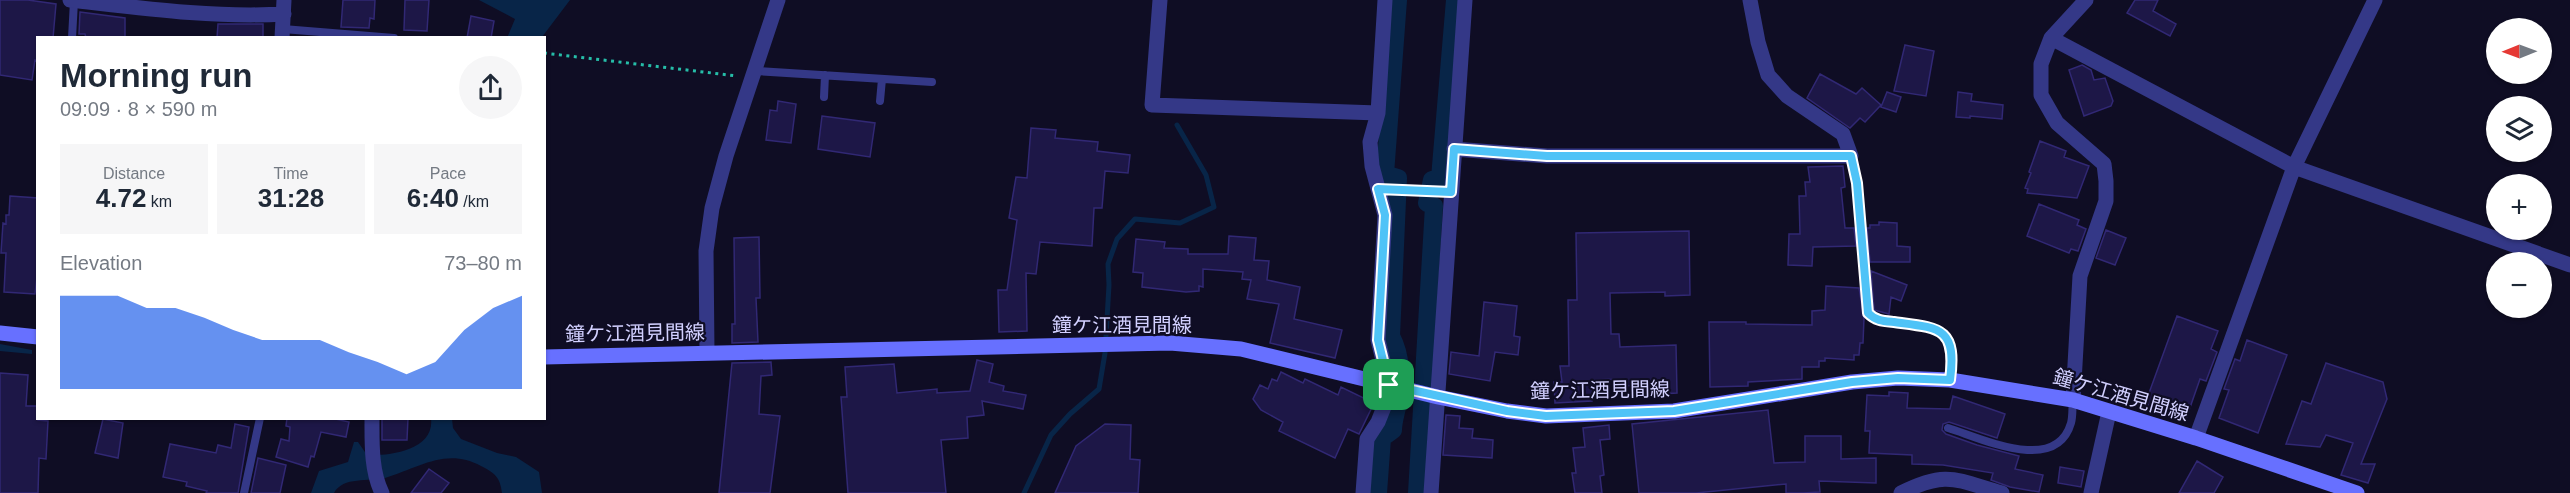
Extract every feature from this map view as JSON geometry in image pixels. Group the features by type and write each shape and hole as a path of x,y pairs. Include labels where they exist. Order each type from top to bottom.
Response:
{"main road":[{"path":"0,333 36,338"},
{"name":"鐘ケ江酒見間線","path":"546,357 1170,343 1241,349 1434,396 1507,411 1546,416 1674,411 1852,382 1898,378 1950,380 2073,400 2196,438 2357,493"}],"street":[{"path":"72,0 283,20"},
{"path":"707,352 706,251 712,208 726,156 778,0"},
{"path":"1160,0 1152,105 1378,113"},
{"path":"1363,493 1367,439 1378,422 1392,386 1378,340 1385,215 1370,142 1378,113 1385,0"},
{"path":"1431,493 1434,396 1465,0"},
{"path":"1454,149 1547,156 1851,156 1843,134 1787,96 1768,75 1758,42 1750,0"},
{"path":"2073,400 2080,276 2106,201 2106,181 2104,165 2057,123 2042,95 2041,64 2050,38 2086,0"},
{"path":"2196,438 2294,167 2375,0"},
{"path":"2050,38 2294,167 2570,265"},
{"path":"2091,493 2109,412"},
{"path":"372,420 373,454 379,488"},
{"path":"1901,493 1925,481 1949,478 2002,493"}],"lane":[{"path":"72,0 72,36"},
{"path":"283,20 382,36"},
{"path":"755,74 825,75 932,82"},
{"path":"824,97 825,75"},
{"path":"880,101 882,78"},
{"path":"1851,156 1857,183 1868,313 1875,320 1928,326 1944,334 1950,345 1952,359 1950,380"},
{"path":"1378,189 1451,192"},
{"path":"1948,428 2024,451 2043,451 2062,438 2071,423 2073,400"},
{"path":"244,493 260,420"}],"path":[{"path":"546,53 755,74"}],"water":[{"path":"479,0 570,0 543,36 508,36 515,19"},
{"path":"0,344 32,350 32,354 0,351"},
{"path":"431,420 452,420 453,428 461,439 497,453 516,457 539,472 542,493 502,493 500,483 493,473 481,466 456,458 433,461 385,478 350,482 338,488 334,493 311,493 319,471 348,462 354,442 358,442 367,455 387,454 419,444 430,429"}],"building":[{"path":"0,0 28,0 56,4 53,36 36,36 36,60 32,80 0,75"},
{"path":"343,0 375,0 374,19 370,18 369,28 341,27"},
{"path":"405,0 429,0 427,31 404,30"},
{"path":"2135,0 2158,0 2153,11 2176,24 2170,36 2127,13"},
{"path":"80,12 125,18 125,36 79,34"},
{"path":"471,16 494,21 491,36 467,36"},
{"path":"218,24 263,24 263,36 217,36"},
{"path":"1905,45 1934,51 1926,96 1894,91"},
{"path":"2082,65 2091,70 2094,80 2105,78 2113,101 2111,106 2084,116 2069,70"},
{"path":"1820,74 1856,94 1862,88 1881,105 1865,122 1860,118 1850,128 1807,98"},
{"path":"1887,92 1901,97 1896,112 1881,107"},
{"path":"1958,92 1972,94 1971,101 2003,105 2002,119 1956,117"},
{"path":"778,101 796,104 791,143 766,140 770,110 777,111"},
{"path":"822,116 875,123 870,157 818,149"},
{"path":"1031,128 1056,130 1055,138 1098,142 1097,151 1130,155 1128,173 1105,171 1102,208 1094,208 1092,246 1040,242 1036,274 1026,273 1027,331 999,332 998,290 1007,290 1017,220 1009,218 1016,177 1027,178"},
{"path":"2040,141 2066,151 2064,157 2089,166 2077,198 2027,193 2028,189 2025,188 2031,173 2029,172"},
{"path":"1843,166 1845,187 1841,188 1845,228 1854,228 1856,246 1813,247 1812,266 1788,265 1789,234 1800,234 1799,196 1806,196 1805,182 1810,182 1808,167"},
{"path":"10,196 36,198 35,294 4,292 6,253 1,253 3,223 6,224 6,215 9,215"},
{"path":"2039,204 2079,220 2077,225 2086,229 2078,251 2071,249 2069,253 2027,236"},
{"path":"1879,222 1897,223 1897,246 1910,247 1910,262 1870,262 1867,228 1870,228 1870,225 1879,225"},
{"path":"2106,230 2126,238 2115,265 2096,258"},
{"path":"1689,231 1690,295 1665,296 1665,292 1610,293 1611,334 1619,334 1620,347 1676,345 1677,393 1643,395 1642,385 1624,386 1624,379 1593,380 1592,401 1555,403 1554,382 1562,382 1560,366 1569,366 1568,300 1577,300 1576,233"},
{"path":"1229,236 1256,238 1254,260 1269,261 1267,280 1300,287 1294,319 1342,330 1335,358 1270,343 1279,304 1247,299 1251,280 1242,279 1243,272 1203,269 1203,287 1199,286 1199,291 1186,292 1142,287 1143,273 1133,272 1136,239 1165,242 1164,248 1188,249 1188,254 1228,254"},
{"path":"759,237 760,298 756,298 758,342 732,343 732,324 735,324 734,238"},
{"path":"1871,271 1907,285 1901,301 1891,297 1889,314 1874,310"},
{"path":"1826,286 1859,288 1864,318 1863,343 1860,343 1859,355 1854,355 1854,360 1825,358 1825,361 1819,361 1819,367 1802,367 1802,379 1748,382 1748,386 1710,387 1709,322 1812,325 1812,311 1825,310"},
{"path":"1484,302 1517,306 1514,336 1520,337 1518,355 1495,352 1490,381 1449,374 1451,352 1479,356"},
{"path":"2177,316 2218,331 2211,349 2217,352 2206,381 2200,379 2186,419 2145,404"},
{"path":"2247,340 2287,355 2258,433 2219,418 2229,390 2224,389 2235,359 2240,361"},
{"path":"977,360 993,364 989,382 1004,386 1003,391 1026,395 1023,409 982,401 984,415 967,417 968,438 941,440 946,493 848,493 841,397 847,397 845,367 894,364 897,393 937,389 937,393 970,391"},
{"path":"771,362 772,375 761,376 759,414 780,416 770,493 719,493 732,363"},
{"path":"2326,363 2383,382 2387,399 2361,464 2375,464 2368,483 2341,475 2353,443 2326,435 2320,447 2286,444 2302,401 2311,404"},
{"path":"1281,372 1303,383 1305,379 1338,395 1341,387 1374,403 1359,434 1348,429 1335,458 1279,431 1283,422 1261,410 1253,399 1260,385 1268,389 1272,379 1277,381"},
{"path":"0,373 28,375 26,406 36,406 36,420 48,421 46,459 39,458 38,493 0,493"},
{"path":"1889,392 1908,393 1907,408 1950,409 1953,396 2005,414 1997,438 1949,422 1943,424 1942,430 1946,434 1977,445 2019,456 2015,469 2043,475 2039,492 2010,487 1991,480 1993,473 1943,465 1912,464 1912,455 1869,453 1870,431 1865,431 1867,395 1889,396"},
{"path":"1768,410 1774,463 1805,462 1805,436 1841,436 1841,459 1876,458 1876,483 1819,481 1820,492 1803,493 1786,493 1786,484 1696,493 1639,493 1632,424"},
{"path":"1446,415 1460,416 1459,428 1473,429 1472,438 1493,440 1492,458 1443,455"},
{"path":"103,420 123,423 118,458 95,453"},
{"path":"287,420 349,422 346,437 321,432 314,457 311,456 308,467 276,457 281,439 289,441 290,427 286,426"},
{"path":"382,420 408,420 407,440 382,440"},
{"path":"235,424 249,427 238,493 206,493 207,491 186,486 187,482 163,477 170,444 216,453 218,445 231,448"},
{"path":"1105,424 1131,425 1130,459 1140,460 1138,493 1055,493 1076,446"},
{"path":"1609,425 1610,439 1600,440 1604,475 1600,476 1602,493 1575,493 1572,473 1576,473 1573,448 1585,447 1583,428"},
{"path":"258,458 286,465 280,493 251,493"},
{"path":"2197,461 2223,477 2214,493 2179,493"},
{"path":"2060,467 2084,471 2081,487 2058,483"},
{"path":"429,469 449,483 441,493 411,493"}],"waterway":[{"path":"1378,493 1382,438 1393,430 1400,384 1399,360 1391,336 1398,178 1385,174 1398,0"},
{"path":"1417,493 1434,206 1427,203 1432,180 1440,178 1455,0"},
{"path":"1024,493 1051,435 1070,414 1099,389 1105,353 1108,264 1117,239 1135,219 1180,223 1214,207 1206,175 1177,125"}],"route":[{"path":"1454,149 1547,156 1851,156 1857,183 1868,313 1875,320 1928,326 1944,334 1950,345 1952,359 1950,380 1898,378 1852,382 1674,411 1546,416 1507,411 1389,385 1378,340 1385,215 1378,189 1451,192 1454,149"}]}
